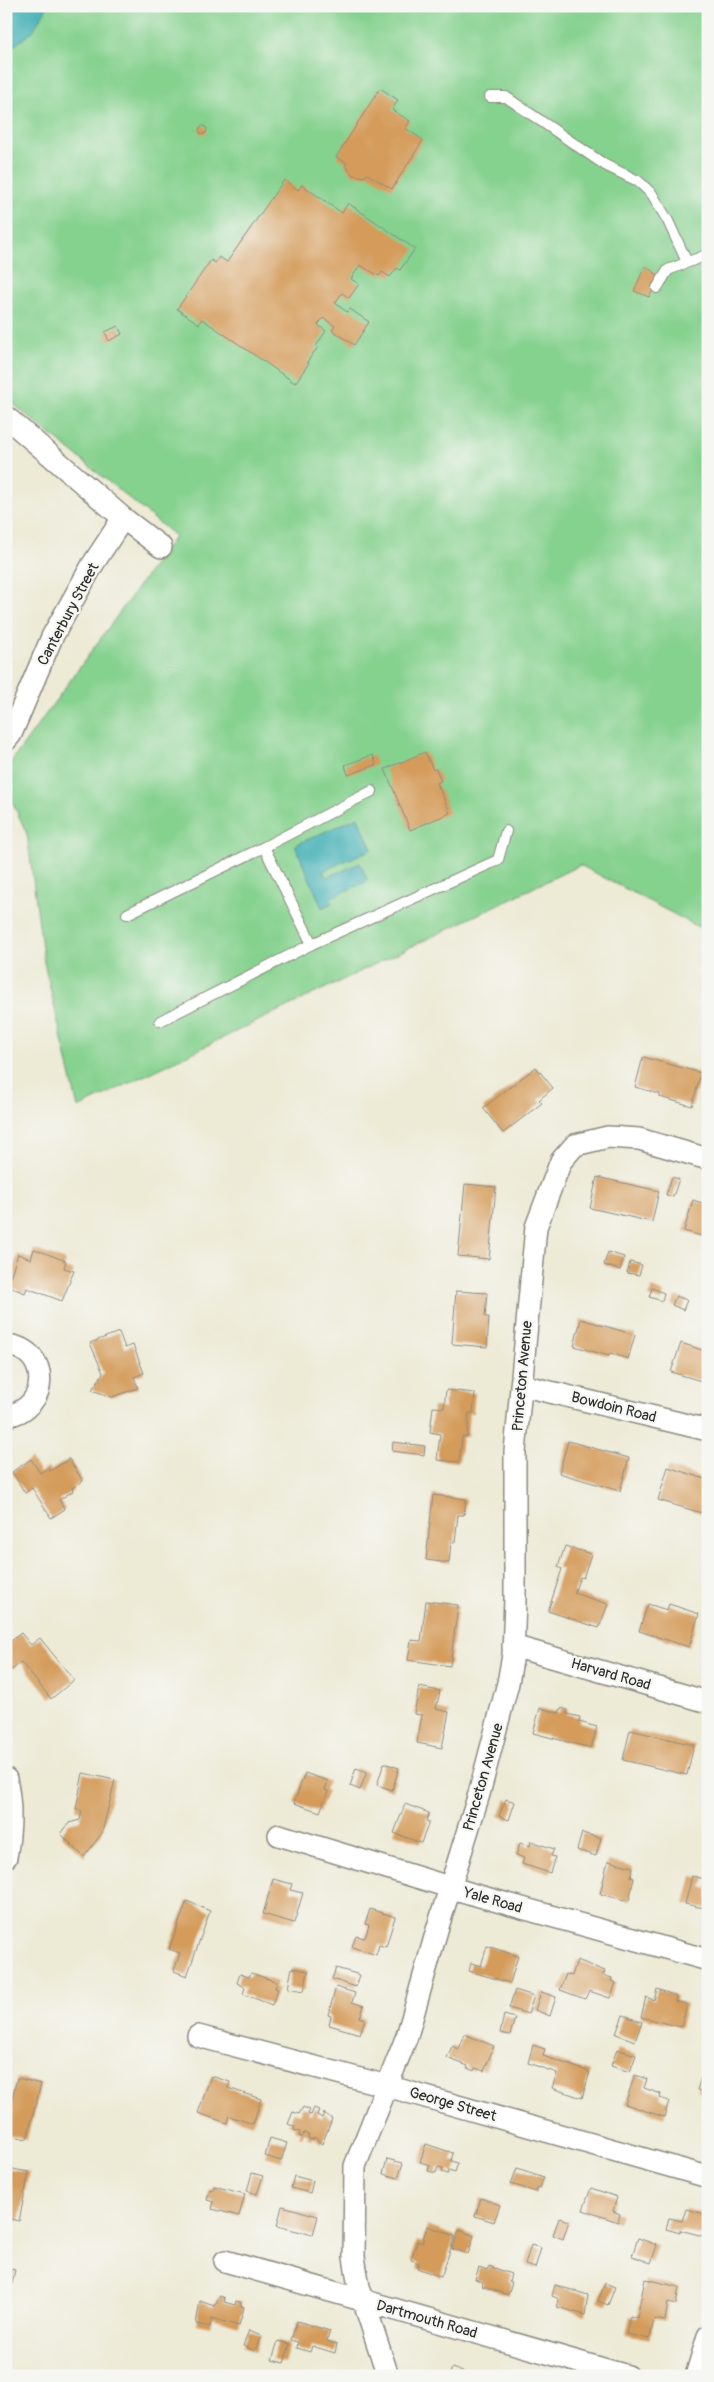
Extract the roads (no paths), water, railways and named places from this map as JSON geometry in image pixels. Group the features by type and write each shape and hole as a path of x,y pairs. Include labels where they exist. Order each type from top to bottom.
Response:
{"street":[{"path":"6,417 123,518 161,547"},
{"name":"Canterbury Street","path":"6,740 11,734 52,637 93,564 123,518"},
{"name":"Princeton Avenue","path":"388,2376 358,2287 354,2257 355,2166 407,2036 500,1722 513,1646 515,1452 536,1227 561,1161 574,1145 608,1137 638,1139 708,1159"},
{"path":"6,1345 16,1346 29,1354 37,1366 40,1381 37,1395 27,1408 6,1416"},
{"name":"Bowdoin Road","path":"521,1385 708,1430"},
{"name":"Harvard Road","path":"513,1646 708,1702"},
{"path":"6,1779 10,1797 11,1822 6,1856"},
{"name":"Yale Road","path":"279,1835 450,1887 708,1960"},
{"name":"George Street","path":"198,2036 387,2086 708,2177"},
{"name":"Dartmouth Road","path":"225,2261 628,2376"},
{"path":"696,2376 708,2336"}],"lane":[{"path":"490,97 506,97 605,165 638,181 652,194 668,221 686,262"},
{"path":"657,288 668,270 704,256"},
{"path":"127,914 264,847 372,791"},
{"path":"160,1021 312,944 498,860 506,831"},
{"path":"264,847 312,944"}],"water":[{"path":"6,6 48,6 32,32 6,52"},
{"path":"358,817 372,849 323,871 327,877 360,863 368,881 330,898 332,903 322,908 295,845"}]}
